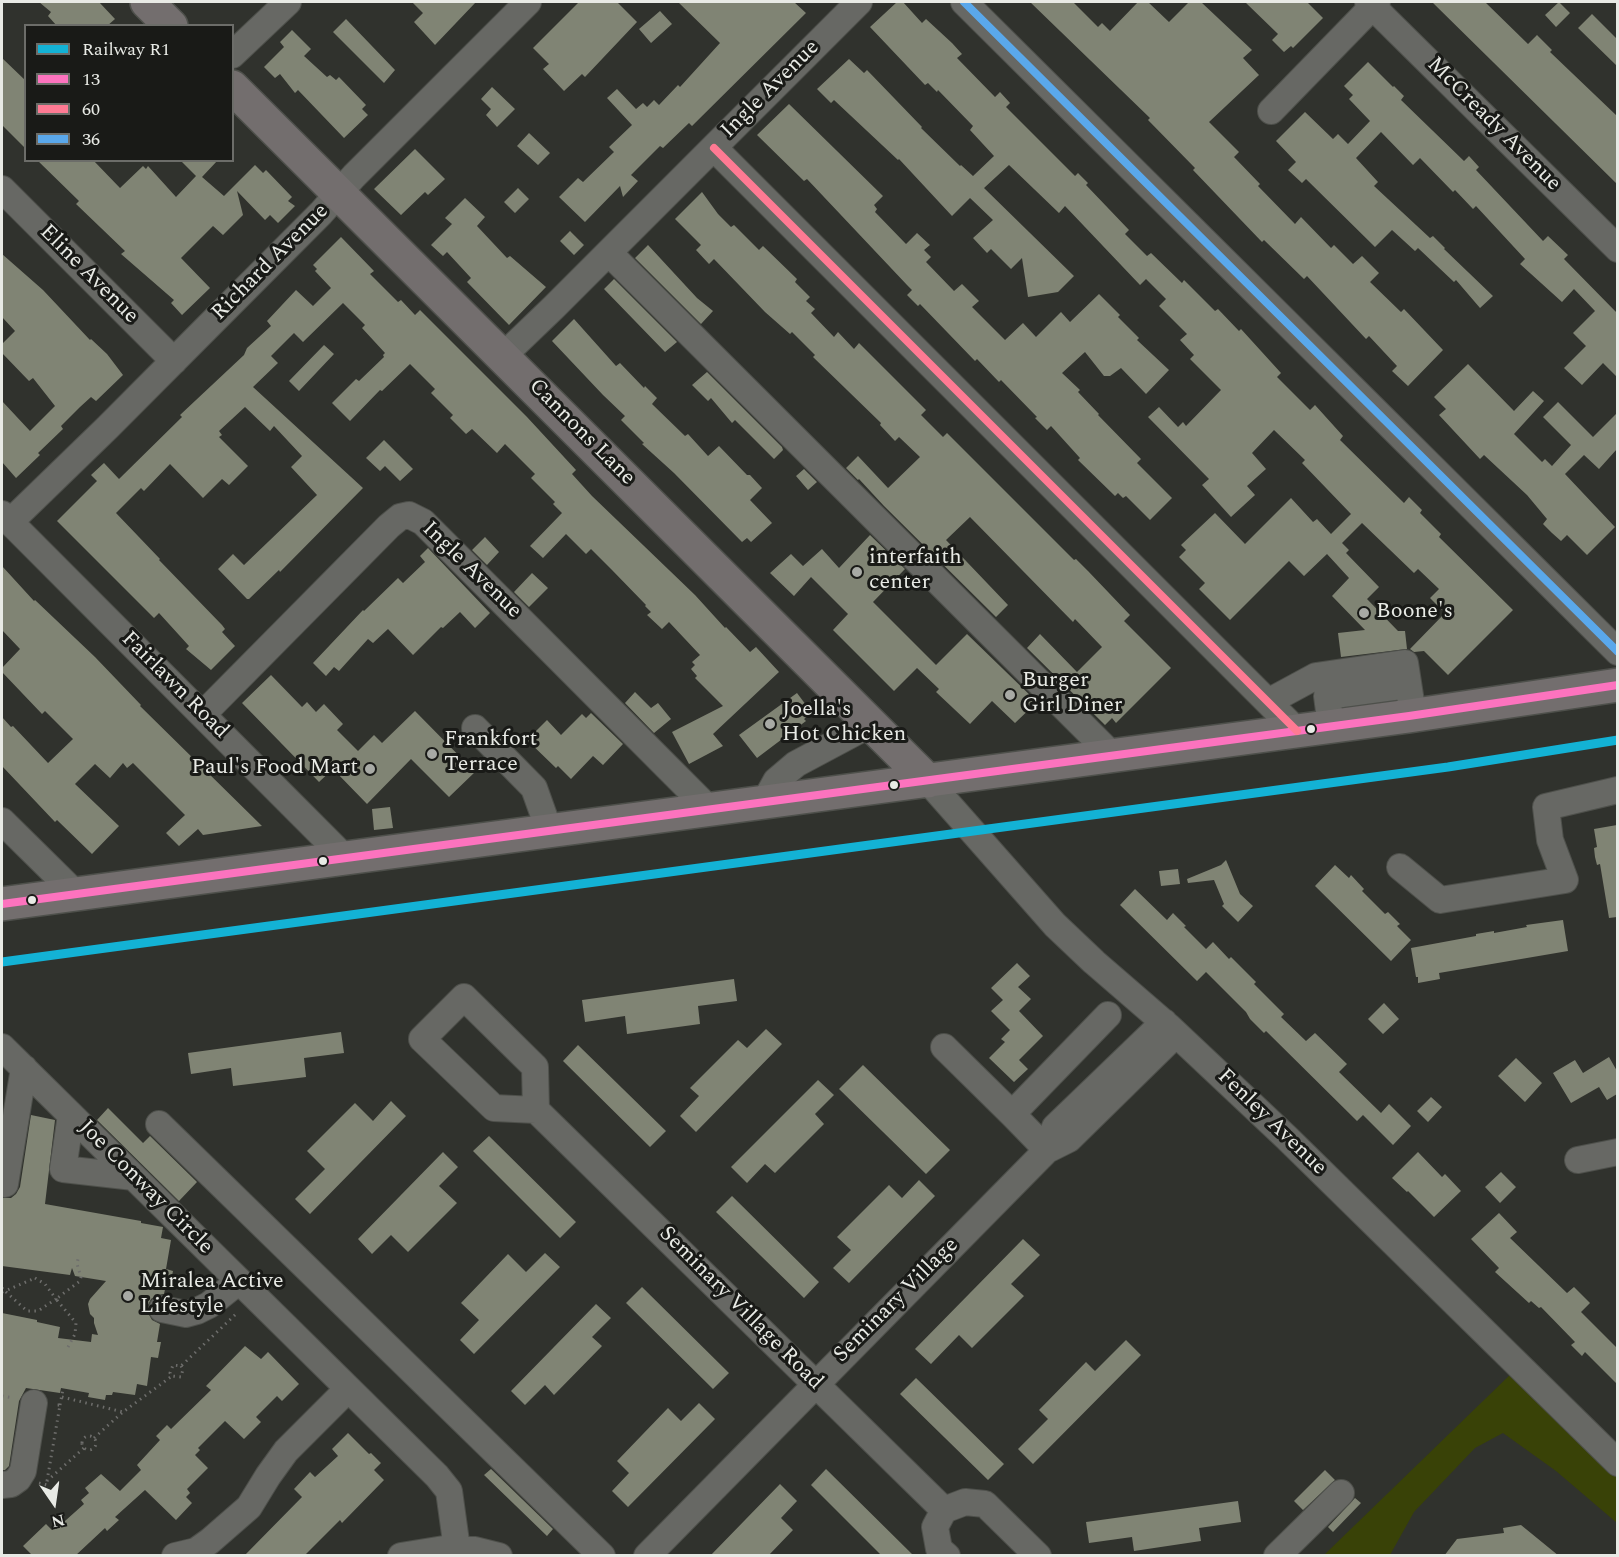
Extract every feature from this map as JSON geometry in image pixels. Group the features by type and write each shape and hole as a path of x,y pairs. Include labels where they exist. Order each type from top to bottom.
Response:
{"main road":[{"path":"147,2 169,24"},
{"name":"Cannons Lane","path":"234,89 928,781"},
{"path":"2,904 1297,731 1324,699 1411,700 1617,685"}],"street":[{"path":"234,53 288,2"},
{"name":"Richard Avenue","path":"6,518 174,361 528,2"},
{"name":"Ingle Avenue","path":"503,356 859,2"},
{"path":"964,2 1617,652"},
{"path":"1271,111 1373,3"},
{"name":"McCready Avenue","path":"1373,3 1617,249"},
{"path":"714,148 1297,731"},
{"name":"Eline Avenue","path":"2,189 174,361"},
{"path":"609,253 1113,756"},
{"name":"Ingle Avenue","path":"203,714 388,526 400,517 409,515 423,522 709,809"},
{"name":"Fairlawn Road","path":"6,518 345,858"},
{"path":"1268,702 1324,699 1405,663 1411,700"},
{"path":"765,801 776,781 796,764 871,724"},
{"path":"475,728 534,788 549,830"},
{"name":"Fenley Avenue","path":"928,781 1055,925 1170,1028 1287,1138 1617,1463"},
{"path":"1400,867 1440,900 1565,880 1550,840 1546,807 1617,790"},
{"path":"2,821 76,894"},
{"path":"464,997 535,1067 536,1110 494,1108 422,1039 464,997"},
{"path":"1012,1114 1108,1015"},
{"name":"Seminary Village","path":"1047,1150 1055,1126 1088,1095 1170,1028"},
{"name":"Seminary Village","path":"647,1556 1047,1150 1069,1139 1170,1028"},
{"name":"Joe Conway Circle","path":"2,1047 437,1476 449,1491 457,1549"},
{"path":"944,1047 1047,1150"},
{"path":"1057,1067 1088,1095"},
{"path":"5,1184 24,1068"},
{"name":"Seminary Village Road","path":"536,1110 945,1510"},
{"path":"71,1115 63,1169 134,1177"},
{"path":"159,1125 602,1556"},
{"path":"1578,1160 1617,1152"},
{"path":"162,1310 186,1314 197,1311 209,1305 239,1281"},
{"path":"176,1556 196,1551 210,1542 249,1507 286,1451 348,1389"},
{"path":"2,1485 11,1484 18,1479 22,1471 34,1403"},
{"path":"1277,1556 1341,1493"},
{"path":"947,1556 939,1549 935,1527 945,1510 965,1502 985,1504 1038,1556"},
{"path":"401,1556 444,1549 475,1550 500,1556"}],"path":[{"path":"68,1347 75,1334 76,1323 56,1299 45,1284 35,1278 3,1290 27,1311 38,1311 56,1299 80,1281 78,1259"},
{"path":"181,1366 237,1313"},
{"path":"172,1376 170,1373 173,1365 181,1366"},
{"path":"94,1438 123,1412 172,1376 181,1377 183,1369 181,1366"},
{"path":"60,1406 63,1389"},
{"path":"62,1398 123,1412"},
{"path":"90,1436 94,1438 96,1446 88,1450 84,1448 83,1440 90,1436"}],"green space":[{"path":"1515,1370 1617,1475 1617,1523 1556,1471 1503,1433 1475,1448 1414,1512 1390,1555 1323,1556"}],"building":[{"path":"39,2 99,2 115,19 109,24 55,24 48,16 51,12"},
{"path":"412,2 476,2 435,45 414,22 423,13"},
{"path":"579,2 617,2 637,22 585,77 582,74 564,91 543,69 549,64 533,48"},
{"path":"678,2 794,2 806,13 692,126 689,123 663,148 660,146 631,175 638,181 623,197 620,186 585,222 559,197 578,178 583,182 614,152 609,147 632,125 607,98 617,89 636,109 643,103 647,107 654,100 659,105 678,85 680,87 720,43"},
{"path":"897,2 903,2 922,23 926,19 952,43 962,54 957,58 995,97 1000,92 1010,103 1006,107 1075,176 1078,173 1088,183 1086,185 1129,230 1125,234 1147,256 1151,253 1182,283 1184,280 1215,311 1218,309 1239,331 1241,329 1281,373 1277,377 1310,410 1315,405 1343,436 1340,440 1404,503 1409,497 1422,510 1420,513 1441,534 1439,537 1513,610 1448,675 1424,651 1414,652 1410,649 1445,613 1430,598 1439,589 1418,569 1414,573 1362,523 1342,543 1349,550 1346,553 1379,587 1367,599 1398,631 1405,631 1407,649 1341,657 1338,633 1365,630 1332,596 1349,578 1327,554 1304,576 1289,561 1230,620 1199,589 1205,583 1179,557 1186,550 1181,545 1215,513 1245,544 1291,498 1313,522 1317,519 1331,534 1351,514 1302,463 1305,460 1274,430 1252,453 1266,469 1247,486 1255,495 1231,517 1202,485 1209,479 1148,417 1159,407 1178,427 1183,422 1186,426 1221,390 1190,359 1194,355 1180,340 1187,334 1159,306 1166,299 1146,279 1140,285 1065,206 1059,213 1009,165 984,188 1074,276 1058,292 1028,297 1022,258 1011,269 991,249 987,253 973,238 993,220 970,198 952,216 899,159 834,100 831,103 817,89 849,59 864,73 867,70 921,128 973,176 994,156 970,130 973,126 938,90 937,92 928,83 925,85 870,27"},
{"path":"1030,2 1073,2 1098,27 1102,23 1110,31 1138,2 1148,2 1169,22 1189,2 1201,2 1252,50 1243,58 1259,75 1209,122 1239,152 1234,157 1260,184 1258,186 1295,224 1301,217 1331,248 1334,245 1353,264 1362,256 1379,273 1370,282 1401,312 1404,309 1443,350 1408,386 1392,371 1397,366 1369,336 1366,339 1307,276 1304,279 1264,240 1262,242 1193,170 1195,168 1148,120 1150,118"},
{"path":"1245,2 1307,2 1323,18 1293,48 1291,46 1284,52 1272,40 1278,34"},
{"path":"1432,2 1485,2 1528,44 1537,35 1552,50 1550,52 1617,116 1617,184"},
{"path":"1559,2 1570,13 1556,27 1545,15"},
{"path":"660,11 672,24 651,43 639,29"},
{"path":"1592,14 1617,39 1617,66 1578,28"},
{"path":"346,19 395,70 384,83 333,32"},
{"path":"292,30 311,49 304,56 327,77 330,75 336,80 339,77 366,105 362,109 368,115 344,138 298,90 295,93 280,74 275,78 264,67 284,47 280,42"},
{"path":"2,58 24,79 24,147 2,125"},
{"path":"1368,62 1404,96 1401,100 1464,161 1469,156 1479,167 1476,170 1543,241 1548,236 1568,255 1564,259 1617,313 1617,377 1603,363 1582,385 1564,368 1586,346 1573,333 1595,311 1574,289 1562,302 1520,264 1525,259 1476,206 1473,209 1455,190 1453,192 1420,158 1413,165 1381,132 1356,158 1378,182 1374,186 1430,238 1433,236 1493,296 1480,308 1456,280 1454,282 1418,248 1415,251 1392,230 1375,247 1306,179 1302,183 1288,170 1296,162 1276,141 1305,112 1333,139 1338,134 1348,144 1370,121 1349,99 1353,95 1344,86"},
{"path":"492,87 515,109 497,127 486,115 491,109 481,99"},
{"path":"789,104 883,196 874,205 877,209 875,212 906,244 917,233 930,245 924,250 931,257 926,262 954,291 962,284 979,301 972,307 1005,340 1023,323 1036,337 1061,312 1070,322 1099,294 1139,338 1137,340 1169,370 1146,394 1121,368 1110,376 1104,376 1085,352 1062,373 1080,390 1078,392 1098,415 1141,459 1137,463 1172,498 1150,520 1126,496 1123,498 1118,493 1115,496 1078,460 1080,458 1051,426 1047,430 1001,380 999,382 977,359 975,361 920,304 918,306 907,295 912,290 807,179 804,181 757,135"},
{"path":"529,133 550,153 538,165 517,146"},
{"path":"415,149 445,179 428,195 425,192 401,215 374,189"},
{"path":"39,162 95,162 120,188 143,166 146,169 148,166 176,197 196,176 182,162 216,162 202,177 224,196 255,165 263,173 266,170 292,197 288,201 295,206 278,223 270,215 265,220 237,191 243,215 223,235 213,226 181,258 210,288 182,315 171,303 174,300 121,254 125,251 76,204 79,201"},
{"path":"518,188 529,199 515,213 504,202"},
{"path":"702,192 731,227 734,225 759,250 763,246 797,279 795,282 810,297 806,301 815,309 811,313 834,337 838,332 854,349 859,343 926,410 921,415 943,437 947,433 1130,615 1124,621 1171,668 1116,723 1112,718 1105,725 1027,648 1040,634 1077,672 1102,647 1075,619 1073,622 970,517 946,540 1008,605 996,617 846,468 858,456 888,488 920,457 899,437 895,441 880,425 881,423 813,357 815,355 792,332 790,334 765,312 714,259 709,264 696,250 701,245 675,219"},
{"path":"465,198 485,217 477,226 507,258 510,256 546,287 509,325 467,282 471,278 447,252 443,256 431,245 452,224 445,218"},
{"path":"570,231 584,245 574,255 560,241"},
{"path":"341,237 374,271 370,274 398,302 401,300 415,315 420,310 527,417 576,470 572,474 592,496 695,595 750,652 756,647 779,672 713,734 723,746 689,764 672,732 723,706 695,678 697,676 691,669 695,665 692,662 700,655 669,622 662,629 647,615 651,612 646,605 591,549 586,554 566,534 543,558 530,546 562,513 553,504 555,502 531,478 535,474 505,444 497,453 472,429 466,434 450,418 453,415 431,393 435,389 410,364 382,391 380,390 350,421 332,403 356,379 359,381 384,357 385,353 362,328 365,325 343,303 303,342 294,333 271,356 278,363 253,387 363,488 280,572 279,570 247,599 218,569 233,554 244,565 317,495 291,467 302,456 274,426 270,431 245,407 219,431 222,435 219,437 248,466 229,485 222,479 203,498 170,464 144,491 141,488 116,513 225,629 222,632 235,646 211,670 186,649 189,646 159,613 154,618 57,521 97,481 91,475 104,463 119,479 182,417 180,415 244,355 247,348 271,326 267,321 296,290 313,306 331,288 315,271 317,269 313,265"},
{"path":"648,245 697,298 713,311 701,324 635,258"},
{"path":"2,254 43,290 90,340 107,354 123,375 96,401 91,397 80,407 61,426 63,429 38,453 40,455 16,478 2,462 2,401 30,431 55,406 33,378 29,381 2,353 2,344 15,331 2,317"},
{"path":"614,279 677,342 665,352 604,289"},
{"path":"574,319 616,366 620,363 657,398 652,404 685,436 688,434 708,456 719,446 762,488 750,500 772,523 751,542 747,538 742,542 642,444 644,443 621,420 625,416 552,341"},
{"path":"324,345 334,354 299,391 289,381"},
{"path":"1468,364 1514,411 1533,391 1544,401 1514,434 1542,462 1545,459 1552,466 1571,445 1543,417 1558,402 1593,437 1617,413 1617,449 1599,469 1584,455 1565,474 1615,527 1587,555 1567,535 1561,541 1552,533 1543,524 1547,519 1527,495 1484,455 1480,459 1439,415 1446,409 1434,397"},
{"path":"707,372 782,447 783,450 774,459 735,420 732,423 711,398 708,401 692,385"},
{"path":"384,440 413,469 400,481 385,466 380,471 366,458"},
{"path":"804,469 817,482 808,490 796,476"},
{"path":"870,535 905,569 873,602 936,665 967,634 1037,702 1015,723 992,701 970,724 936,692 939,689 917,668 894,691 833,630 848,614 811,577 794,596 770,573 791,554 803,566 822,549 839,568"},
{"path":"485,537 499,552 487,565 472,550"},
{"path":"428,548 490,613 475,628 460,612 413,655 388,629 373,643 368,639 339,671 334,667 326,676 313,663 363,610 398,578 403,583 425,562 420,556"},
{"path":"2,566 34,601 95,657 140,706 262,826 203,835 198,829 179,846 166,833 185,815 133,763 127,768 123,763 110,778 95,764 75,784 119,826 92,854 57,820 55,822 2,766 2,717 48,763 73,739 45,711 42,714 2,672 2,668 20,649 2,630"},
{"path":"532,573 548,588 529,607 514,592"},
{"path":"271,675 302,707 307,702 316,712 324,704 343,724 337,730 358,751 374,735 382,743 415,711 475,772 449,797 411,759 367,804 333,769 319,782 242,703"},
{"path":"635,692 651,708 658,703 671,719 654,733 625,703"},
{"name":"Joella's Hot Chicken","path":"797,693 812,713 804,719 806,721 757,758 739,735"},
{"path":"591,713 623,744 603,765 593,756 571,779 527,740 547,720 561,735 582,714 586,718"},
{"path":"390,807 393,828 374,830 372,809"},
{"path":"1617,825 1617,917 1609,918 1600,864 1597,865 1595,857 1594,848 1597,847 1594,829"},
{"path":"1226,860 1240,894 1253,906 1238,922 1222,906 1224,904 1214,880 1188,883 1187,879 1221,865"},
{"path":"1335,865 1349,878 1351,875 1364,889 1362,891 1385,914 1388,912 1400,924 1397,926 1411,940 1391,961 1315,886"},
{"path":"1178,869 1180,884 1161,886 1159,871"},
{"path":"1135,889 1167,920 1173,913 1206,949 1213,942 1229,959 1231,957 1284,1014 1281,1017 1306,1041 1315,1033 1347,1064 1339,1072 1381,1113 1389,1104 1411,1126 1393,1145 1363,1115 1357,1121 1266,1031 1264,1033 1206,972 1197,981 1120,905"},
{"path":"1563,920 1568,951 1439,973 1440,979 1418,983 1411,948 1476,936 1476,934 1494,931 1494,933 1527,927 1526,925"},
{"path":"1017,963 1030,976 1018,987 1031,999 1019,1011 1043,1036 1019,1060 1028,1069 1014,1082 989,1058 1005,1042 1001,1039 1010,1030 991,1011 1003,1000 991,988"},
{"path":"734,979 737,1001 698,1006 700,1024 627,1034 625,1016 585,1022 582,1000"},
{"path":"1384,1003 1399,1019 1383,1034 1368,1019"},
{"path":"766,1029 782,1044 696,1132 680,1116 699,1096 690,1088 738,1040 747,1048"},
{"path":"341,1032 344,1053 304,1058 306,1077 233,1086 231,1068 191,1074 188,1053"},
{"path":"578,1045 666,1131 650,1147 563,1061"},
{"path":"1609,1057 1617,1071 1617,1094 1607,1100 1599,1087 1571,1103 1553,1073 1575,1060 1583,1073"},
{"path":"1516,1058 1542,1083 1525,1102 1498,1076"},
{"path":"863,1065 950,1150 926,1174 839,1089"},
{"path":"818,1080 834,1095 815,1114 824,1124 775,1173 765,1164 747,1183 731,1167"},
{"path":"1431,1097 1442,1107 1428,1122 1417,1111"},
{"path":"391,1101 406,1116 310,1214 295,1199 325,1169 307,1151 355,1103 373,1121"},
{"path":"108,1108 143,1143 150,1136 197,1182 179,1201 97,1120"},
{"name":"Miralea Active Lifestyle","path":"31,1115 55,1120 45,1204 163,1227 161,1238 171,1240 166,1269 173,1271 170,1285 166,1285 164,1294 151,1299 148,1305 148,1313 152,1320 160,1324 157,1342 161,1342 158,1358 151,1357 147,1386 137,1384 135,1395 113,1392 112,1395 106,1395 105,1400 88,1397 89,1393 61,1388 60,1393 26,1388 19,1401 9,1466 2,1470 2,1313 60,1327 58,1338 91,1342 92,1334 98,1335 88,1304 106,1281 75,1276 72,1268 70,1275 2,1266 2,1198 11,1198 20,1187"},
{"path":"489,1136 576,1222 560,1238 473,1151"},
{"path":"443,1152 458,1167 439,1186 457,1203 408,1252 391,1235 372,1254 358,1239"},
{"path":"1418,1152 1442,1177 1445,1174 1461,1191 1434,1217 1392,1178"},
{"path":"1501,1172 1516,1187 1500,1203 1485,1187"},
{"path":"919,1180 935,1196 849,1283 833,1268 851,1250 837,1237 889,1185 902,1198"},
{"path":"732,1196 819,1282 804,1298 716,1212"},
{"path":"1499,1213 1517,1232 1510,1238 1567,1293 1574,1287 1590,1303 1581,1312 1617,1348 1617,1384 1585,1352 1582,1356 1571,1345 1575,1342 1541,1307 1539,1308 1531,1301 1529,1303 1495,1272 1499,1268 1471,1239"},
{"path":"1023,1239 1040,1255 1011,1284 1024,1296 972,1348 959,1335 931,1364 915,1349"},
{"path":"545,1253 560,1267 474,1354 460,1340 479,1320 461,1303 508,1254 526,1272"},
{"path":"642,1287 729,1373 713,1389 626,1303"},
{"path":"596,1304 611,1318 592,1337 602,1346 554,1395 545,1385 525,1405 511,1391"},
{"path":"1126,1340 1141,1355 1033,1464 1018,1449 1048,1419 1039,1410 1086,1362 1095,1371"},
{"path":"245,1346 261,1359 268,1352 299,1384 282,1401 277,1396 256,1417 261,1422 244,1439 225,1421 198,1448 200,1450 195,1455 208,1468 187,1489 190,1493 186,1497 192,1503 176,1520 145,1490 115,1517 119,1520 107,1531 105,1528 75,1556 33,1556 23,1546 46,1524 52,1530 55,1527 56,1529 84,1504 81,1500 89,1493 85,1488 101,1474 120,1491 141,1470 137,1465 160,1440 156,1436 167,1425 171,1429 211,1390 206,1386"},
{"path":"916,1378 1004,1464 988,1480 900,1394"},
{"path":"699,1403 715,1419 628,1507 612,1491 629,1473 617,1461 668,1408 681,1421"},
{"path":"348,1433 381,1463 374,1470 384,1480 342,1523 340,1520 304,1556 244,1556 302,1497 294,1489 310,1472 315,1477 338,1456 332,1449"},
{"path":"491,1469 553,1529 547,1536 484,1475"},
{"path":"826,1469 914,1556 882,1556 811,1485"},
{"path":"1325,1470 1335,1480 1303,1510 1294,1501"},
{"path":"780,1484 797,1501 781,1518 793,1530 768,1556 710,1556"},
{"path":"1355,1498 1361,1503 1333,1532 1328,1527"},
{"path":"1238,1501 1241,1522 1199,1528 1201,1541 1134,1551 1132,1537 1089,1543 1086,1522"},
{"path":"1521,1525 1559,1556 1444,1556 1457,1539 1504,1533 1503,1528"}],"rail line":[{"name":"R1","path":"2,962 1448,767 1618,740"}],"transit line":[{"name":"36","path":"964,2 1618,652"},
{"name":"60","path":"714,148 1297,731"},
{"name":"13","path":"2,904 1409,716 1618,685"}],"place":[{"name":"interfaith center","path":"857,572"},
{"name":"Boone's","path":"1364,613"},
{"name":"Burger Girl Diner","path":"1010,695"},
{"name":"Joella's Hot Chicken","path":"770,724"},
{"name":"Frankfort Terrace","path":"432,754"},
{"name":"Paul's Food Mart","path":"370,769"},
{"name":"Miralea Active Lifestyle","path":"128,1296"}]}
